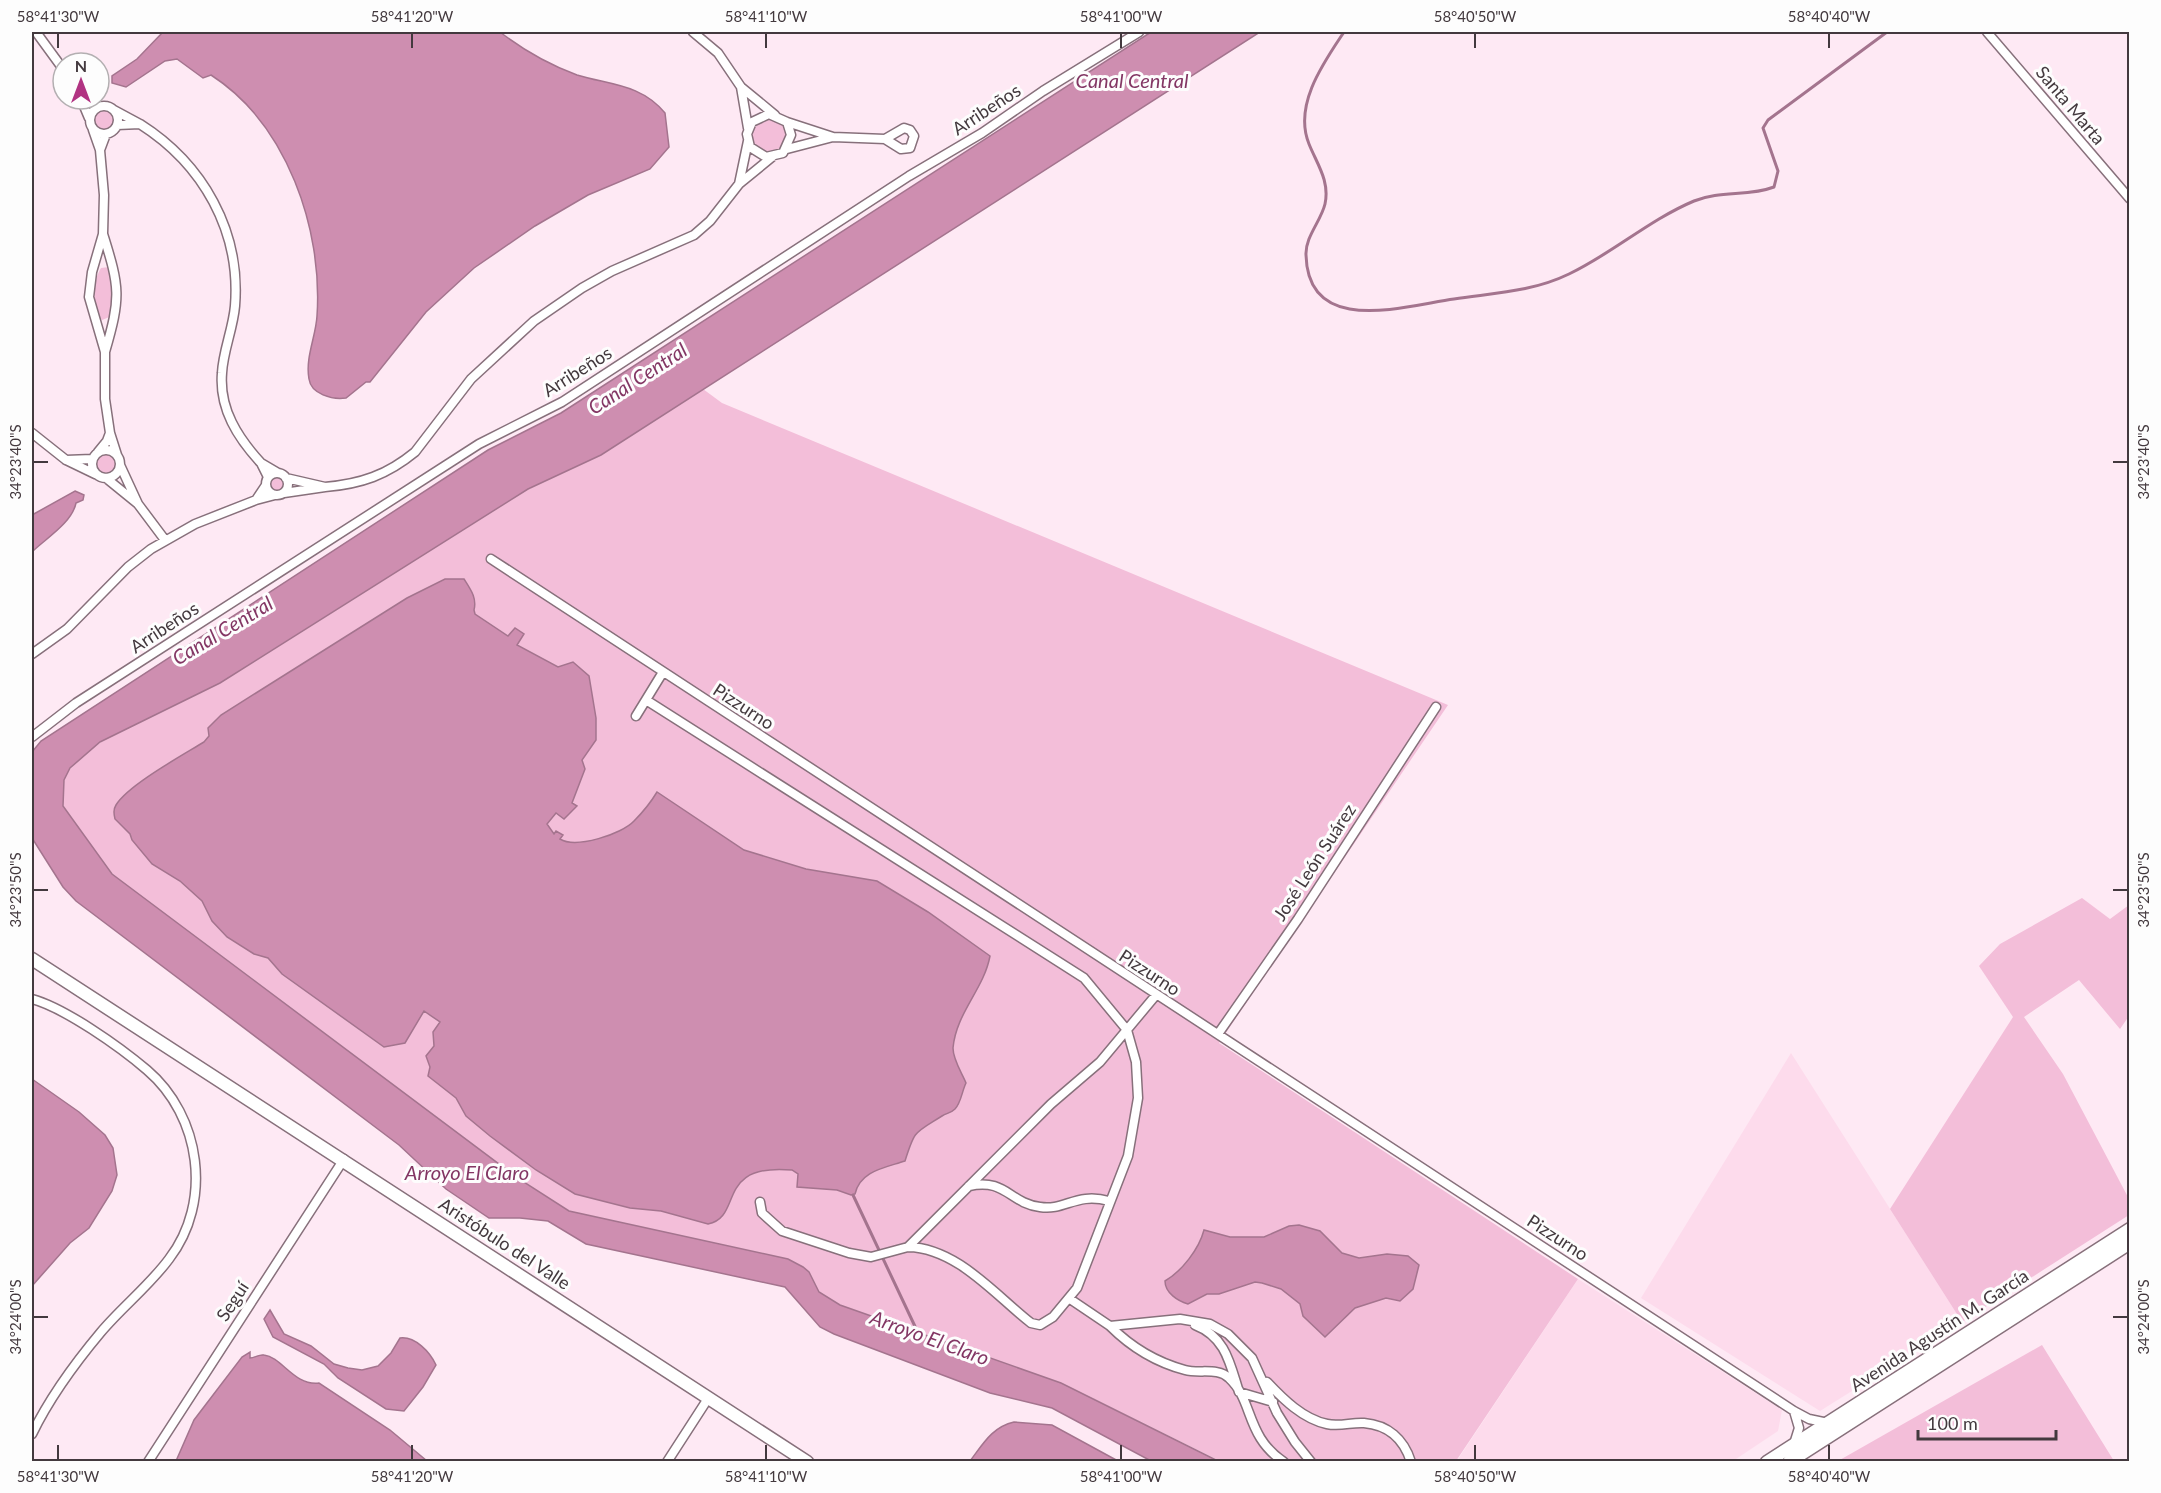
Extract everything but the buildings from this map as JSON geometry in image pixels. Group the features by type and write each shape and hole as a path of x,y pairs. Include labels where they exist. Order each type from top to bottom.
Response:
{"street":[{"path":"34,32 51,54"},
{"path":"693,32 718,53 741,87 776,115 787,122 833,137"},
{"name":"Arribeños","path":"32,737 76,703 479,444 562,402 899,182 982,133 1042,91 1139,32"},
{"name":"Santa Marta","path":"1987,32 2130,199"},
{"path":"740,184 748,141 741,87"},
{"path":"111,109 141,124 174,148 189,164 210,195 224,225 236,289 233,320 222,374 225,404 238,435 261,463 282,476 325,487"},
{"path":"111,109 118,117 117,125"},
{"path":"87,111 100,150 104,195 103,234 89,288 94,318 105,352"},
{"path":"90,118 95,111"},
{"path":"748,128 762,115 776,115"},
{"path":"787,122 791,135 787,148"},
{"path":"100,150 106,134 117,125 141,124"},
{"path":"93,129 106,134"},
{"path":"32,654 67,629 128,567 165,540 222,511 256,500 280,494 363,482 390,471 420,446 471,379 534,321 582,288 612,271 694,234 710,221 740,184 772,157 787,148 833,137 885,139"},
{"path":"748,141 759,155 772,157"},
{"path":"103,234 118,287 105,352 105,399 110,433 138,504 165,540"},
{"path":"94,264 100,261 112,264"},
{"path":"94,318 107,322 114,316"},
{"path":"32,433 66,460 106,478 138,504"},
{"path":"96,475 92,467 95,456 107,441 110,433"},
{"path":"66,460 95,456 106,450 119,460"},
{"path":"106,478 114,476 119,460"},
{"path":"261,463 269,492 280,494"},
{"path":"256,500 267,481 282,476"},
{"path":"280,494 288,484 282,476"},
{"name":"Pizzurno","path":"491,559 1794,1411 1809,1419 1828,1423"},
{"path":"636,716 663,672"},
{"path":"646,700 1084,978 1127,1030 1136,1062 1138,1098 1128,1156 1077,1288 1070,1299 1047,1321 1040,1325 1031,1323 976,1276 938,1253 908,1246"},
{"name":"José León Suárez","path":"1218,1034 1298,919 1436,707"},
{"name":"Aristóbulo del Valle","path":"32,959 807,1461"},
{"path":"760,1202 762,1213 782,1231 849,1253 875,1256 908,1246 1052,1104 1100,1062 1156,995"},
{"path":"32,999 65,1014 140,1064 155,1077 185,1122 196,1162 196,1180 190,1218 170,1258 98,1335 52,1399 32,1434"},
{"name":"Seguí","path":"148,1461 344,1159"},
{"path":"969,1186 986,1183 995,1185 1022,1201 1048,1208 1084,1197 1109,1201"},
{"name":"Avenida Agustín M. García","path":"1767,1461 2130,1229"},
{"name":"Avenida Agustín M. García","path":"1789,1461 2130,1243"},
{"path":"1070,1299 1110,1326 1129,1344 1153,1358 1186,1371 1222,1373 1231,1379 1239,1392 1273,1402"},
{"path":"1110,1326 1121,1327 1143,1322 1180,1319 1210,1324 1228,1334 1252,1358 1294,1442 1311,1461"},
{"path":"1180,1319 1203,1328 1218,1339 1226,1351 1254,1429 1269,1452 1284,1461"},
{"path":"1264,1378 1285,1401 1327,1424 1363,1423 1381,1427 1397,1435 1411,1461"},
{"path":"667,1461 709,1397"},
{"path":"1794,1411 1799,1428 1794,1445"}],"shaded area":[{"path":"100,111 108,111 114,117 114,125 108,131 100,131 94,125 94,117"},
{"path":"770,119 783,124 788,137 783,150 770,155 757,150 752,137 757,124"},
{"path":"109,267 114,275 112,316 102,320 96,309 95,287 101,268"},
{"path":"703,389 722,403 1448,705 1219,1043 1578,1279 1456,1461 1220,1461 1061,1383 840,1305 819,1293 809,1272 788,1259 569,1211 519,1179 112,874 73,825 63,807 60,791 66,775 77,761 93,748 159,711 528,489 601,455"},
{"path":"106,454 114,457 117,465 114,473 106,476 98,473 95,465 98,457"},
{"path":"277,477 283,479 285,485 283,491 277,493 271,491 269,485 271,479"},
{"path":"2082,898 2110,919 2129,905 2129,1016 2120,1029 2079,980 2024,1017 2063,1074 2129,1199 2129,1215 1962,1322 1890,1209 2013,1017 1979,966 2000,944"},
{"path":"1791,1053 1962,1322 1820,1411 1641,1298"},
{"path":"1578,1279 1782,1410 1778,1431 1733,1461 1456,1462"},
{"path":"2042,1345 2114,1461 1838,1461"}],"water":[{"path":"163,32 500,32 537,56 567,71 624,87 646,96 665,113 669,147 650,169 588,195 535,226 474,268 426,312 370,382 366,382 346,398 329,397 314,389 309,379 308,363 317,316 317,283 314,249 306,214 295,181 280,150 260,121 238,96 211,75 203,78 177,59 165,61 126,87 112,83 112,76 137,59"},
{"path":"1151,32 1260,32 601,455 528,489 220,683 100,742 70,768 64,780 63,806 112,874 519,1179 569,1211 788,1259 809,1272 819,1292 840,1305 1061,1383 1220,1462 1151,1461 1052,1408 990,1393 834,1334 820,1327 785,1287 586,1244 548,1221 489,1218 446,1189 399,1145 76,901 63,887 32,838 32,752 41,741 488,450 561,413"},
{"path":"75,491 84,495 83,500 76,503 64,524 32,552 32,515"},
{"path":"445,579 464,579 474,598 475,614 508,636 515,628 524,634 517,645 558,667 573,662 589,676 596,718 596,740 582,760 585,769 572,803 577,806 564,819 556,813 547,824 554,834 556,831 563,835 560,839 567,842 587,841 620,831 637,818 657,792 744,850 806,869 877,881 928,912 990,956 987,968 955,1035 953,1053 966,1083 960,1100 953,1110 917,1133 905,1161 867,1175 855,1194 851,1195 837,1190 797,1187 798,1174 792,1170 767,1170 751,1174 741,1182 719,1219 708,1224 661,1211 630,1208 575,1194 536,1170 490,1136 466,1116 456,1098 428,1076 430,1067 426,1056 434,1046 433,1032 440,1022 424,1011 405,1043 384,1047 282,974 268,958 254,954 227,937 212,921 202,901 180,881 152,864 132,840 130,834 115,819 114,809 122,797 157,771 204,742 209,736 208,728 221,715 407,598"},
{"path":"32,1079 79,1112 105,1135 113,1148 117,1175 112,1191 89,1228 70,1243 32,1286"},
{"path":"1299,1225 1320,1231 1342,1253 1359,1258 1387,1254 1408,1256 1419,1265 1413,1289 1400,1301 1386,1298 1355,1308 1325,1337 1303,1316 1300,1304 1281,1289 1262,1283 1255,1282 1219,1294 1207,1294 1188,1304 1176,1299 1167,1289 1165,1281 1189,1259 1204,1230 1230,1237 1264,1237 1289,1226"},
{"path":"270,1310 284,1334 311,1346 334,1364 362,1370 378,1366 391,1353 400,1338 406,1338 421,1346 436,1365 423,1387 404,1411 386,1409 338,1378 324,1364 273,1337 264,1319"},
{"path":"250,1352 250,1358 262,1355 271,1357 302,1380 319,1383 390,1430 427,1461 176,1461 194,1420 242,1357"},
{"path":"1014,1422 1052,1425 1118,1461 970,1461 994,1432"}],"waterway":[{"path":"1344,32 1320,70 1308,99 1305,114 1305,129 1309,144 1326,188 1325,204 1308,242 1306,255 1311,281 1323,297 1341,307 1362,310 1410,307 1541,285 1585,266 1662,217 1694,201 1774,187 1778,171 1763,128 1768,120 1887,32"},
{"name":"Arroyo El Claro","path":"853,1195 920,1337"}],"water label":[{"name":"Canal Central","path":"1132,80"},
{"name":"Canal Central","path":"637,378"},
{"name":"Canal Central","path":"222,630"}]}
